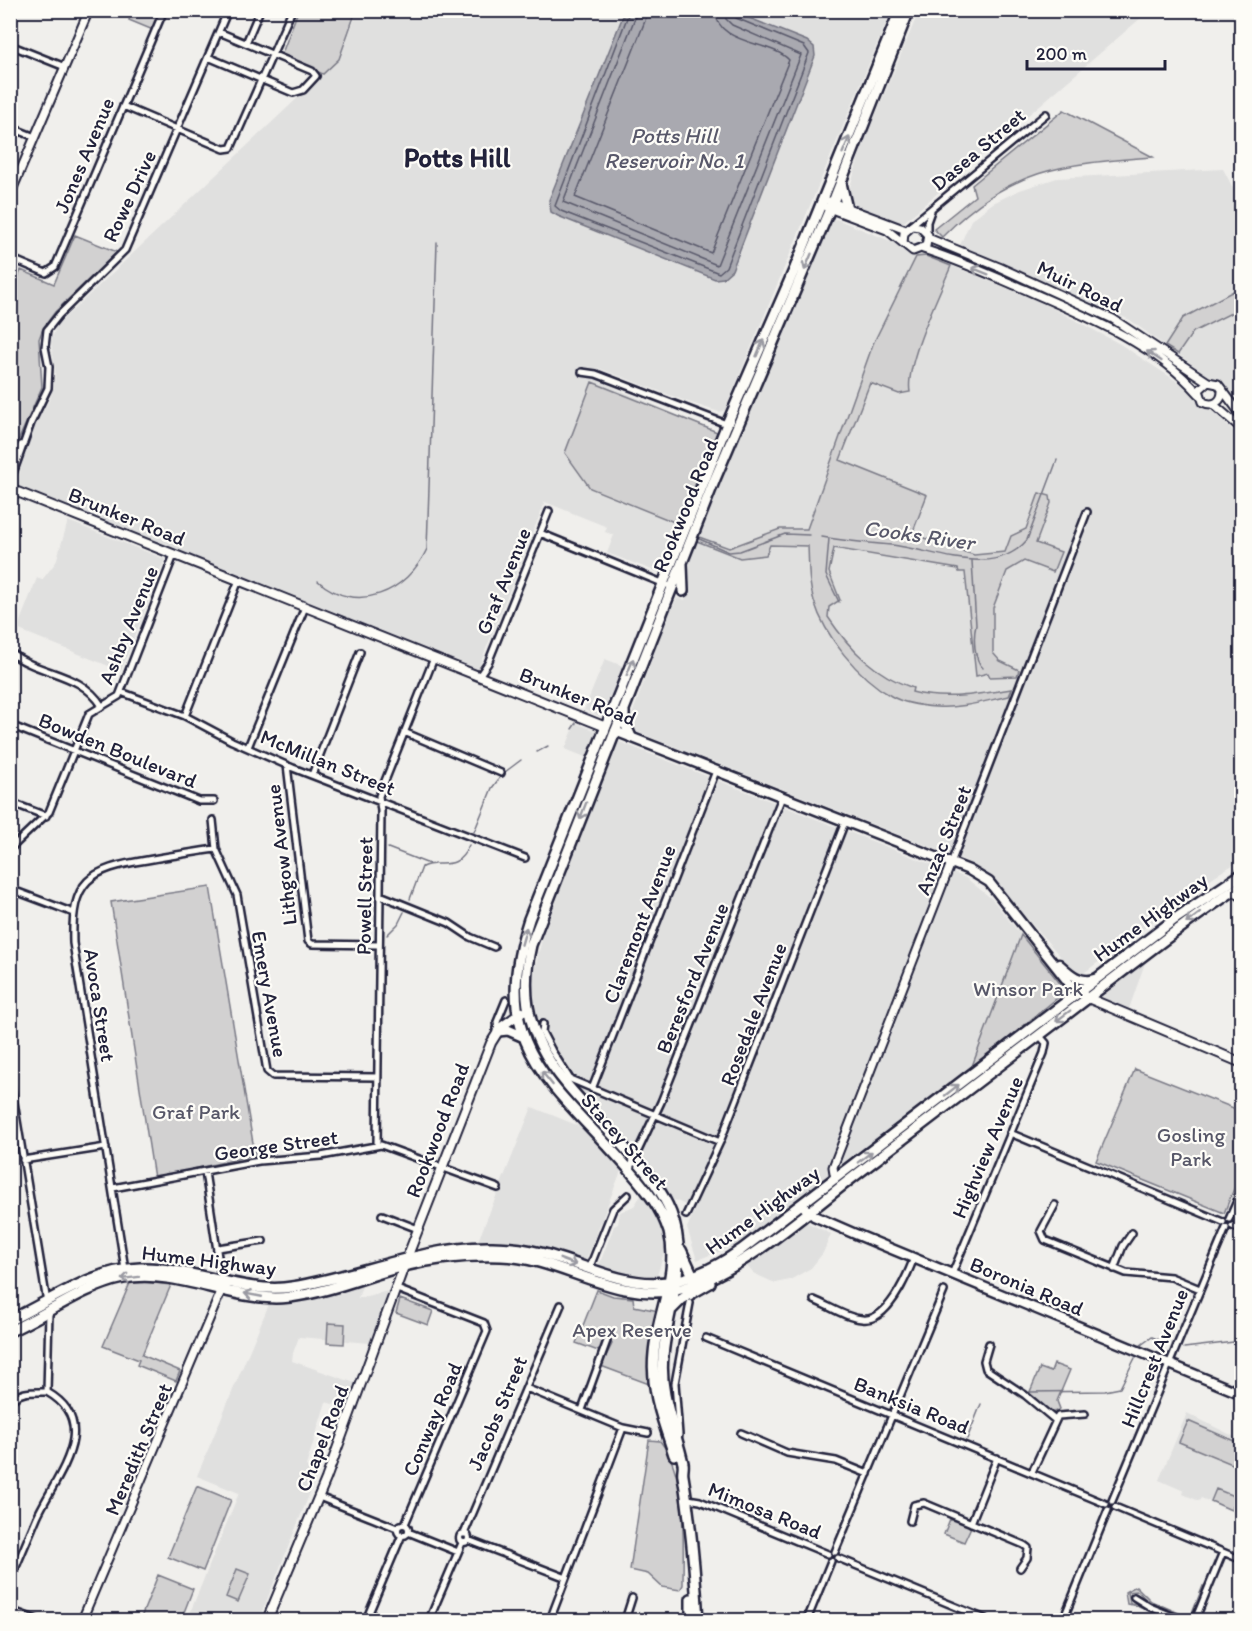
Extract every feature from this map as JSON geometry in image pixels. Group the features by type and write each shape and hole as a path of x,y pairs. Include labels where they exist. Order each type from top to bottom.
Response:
{"highway":[{"name":"Rookwood Road","path":"517,1016 514,980 522,940 732,426 827,204 900,10"},
{"name":"Rookwood Road","path":"827,204 841,183 909,10"},
{"path":"841,183 847,209"},
{"name":"Rookwood Road","path":"526,1006 524,982 531,945 610,729 624,708 668,585 682,561 732,426"},
{"path":"682,561 683,591"},
{"path":"624,708 624,721 632,737"},
{"name":"Hume Highway","path":"672,1286 726,1261 805,1208 827,1197 1039,1035 1084,995 1097,978 1196,903 1242,874"},
{"name":"Hume Highway","path":"10,1330 80,1285 125,1269 148,1268 273,1293 317,1291 406,1262 504,1256 629,1282 672,1286 707,1279 741,1260 805,1208 835,1179 1084,995 1242,885"},
{"name":"Stacey Street","path":"526,1006 530,1024 550,1065 634,1157 665,1199 679,1245 672,1286 654,1351 653,1387 661,1421 682,1473"},
{"name":"Stacey Street","path":"517,1016 524,1037 545,1077 654,1199 668,1231 672,1257 672,1286 671,1310 664,1347 663,1384 682,1462 688,1499 698,1620"},
{"path":"498,1031 513,1031 524,1037"},
{"path":"679,1245 693,1276"},
{"path":"671,1310 684,1298 718,1279 741,1260"},
{"name":"Hume Highway","path":"10,1320 125,1278 153,1277 222,1284"},
{"name":"Stacey Street","path":"691,1620 692,1552"}],"main road":[{"name":"Brunker Road","path":"13,490 951,863 989,882 1045,952 1084,995"},
{"path":"1045,952 1079,979 1086,981 1097,978"},
{"path":"1084,995 1242,1064"},
{"name":"Rookwood Road","path":"406,1262 441,1167 498,1031 526,1006"},
{"path":"827,1197 824,1209 829,1222"},
{"name":"Boronia Road","path":"805,1208 829,1222 1242,1394"},
{"name":"Chapel Road","path":"267,1620 319,1497 406,1262"}],"street":[{"path":"10,195 89,10"},
{"name":"Jones Avenue","path":"10,258 45,273 55,267 164,10"},
{"name":"Rowe Drive","path":"10,467 48,388 49,374 45,347 47,330 125,250 228,10"},
{"path":"246,43 260,10"},
{"path":"123,106 224,149 231,148 292,10"},
{"path":"208,57 294,93 300,92 315,78 314,73 219,32"},
{"path":"10,45 64,68"},
{"name":"Dasea Street","path":"907,229 1046,114"},
{"path":"10,128 35,138"},
{"path":"827,204 907,229 920,227 927,235 925,250 910,250 887,230 827,204"},
{"name":"Dasea Street","path":"927,235 927,222 932,210"},
{"path":"903,243 907,229"},
{"name":"Muir Road","path":"927,235 1113,319 1208,382"},
{"name":"Muir Road","path":"925,250 1042,297 1113,331 1165,364 1199,394"},
{"path":"582,372 596,374 732,426"},
{"path":"1242,416 1218,384 1208,382 1203,385 1199,394 1203,402 1213,404 1242,429"},
{"path":"1213,404 1222,398 1222,390"},
{"name":"Rowe Drive","path":"13,490 11,479 22,443"},
{"name":"Graf Avenue","path":"479,676 488,663 549,511"},
{"name":"Anzac Street","path":"835,1179 833,1167 1087,512"},
{"path":"540,533 668,585"},
{"name":"Ashby Avenue","path":"10,849 46,816 90,714 116,698 121,692 174,555"},
{"path":"185,716 239,580"},
{"path":"248,747 305,607"},
{"path":"10,652 23,660 88,688 102,706"},
{"path":"312,775 360,652"},
{"name":"Powell Street","path":"377,1145 380,791 434,658"},
{"name":"Graf Avenue","path":"488,663 488,679"},
{"name":"McMillan Street","path":"121,692 185,716 287,765 525,858"},
{"name":"Bowden Boulevard","path":"10,725 199,801 214,801"},
{"path":"404,732 501,773"},
{"name":"Lithgow Avenue","path":"287,765 308,940 312,944 379,945"},
{"name":"Claremont Avenue","path":"592,1089 716,771"},
{"name":"Beresford Avenue","path":"629,1170 655,1115 782,797"},
{"path":"10,802 46,816"},
{"path":"213,820 216,849"},
{"name":"Rosedale Avenue","path":"686,1215 720,1142 845,822"},
{"name":"Emery Avenue","path":"216,849 234,883 267,1071 273,1076 378,1077"},
{"name":"Avoca Street","path":"125,1269 73,943 74,913 82,889 88,880 111,865 216,849"},
{"path":"10,889 74,913"},
{"path":"1232,891 1242,898"},
{"path":"380,896 448,923 470,937 494,947"},
{"path":"498,1031 497,1022 506,1000"},
{"path":"543,1024 542,1032 570,1079 720,1142"},
{"name":"Highview Avenue","path":"952,1274 1046,1043 1039,1035"},
{"path":"10,1078 48,1307 47,1392"},
{"path":"10,1125 18,1124"},
{"path":"1010,1133 1242,1230"},
{"path":"377,1145 498,1188"},
{"name":"George Street","path":"113,1188 259,1161 321,1156 377,1145"},
{"path":"23,1160 106,1146"},
{"path":"205,1172 222,1284"},
{"name":"Hillcrest Avenue","path":"1114,1504 1169,1364 1242,1190"},
{"path":"587,1275 613,1209 628,1195"},
{"path":"1055,1204 1038,1236 1114,1269 1141,1276 1171,1277 1200,1289"},
{"path":"382,1215 418,1229"},
{"path":"1114,1269 1123,1246 1132,1233"},
{"path":"218,1248 263,1241"},
{"path":"814,1300 859,1319 869,1319 895,1298 914,1258"},
{"name":"Meredith Street","path":"82,1620 222,1284"},
{"name":"Conway Road","path":"397,1289 477,1320 486,1326 484,1339 405,1524"},
{"path":"807,1620 831,1561 838,1558 835,1552 944,1292"},
{"name":"Stacey Street","path":"682,1462 675,1383 690,1304"},
{"name":"Jacobs Street","path":"465,1541 464,1534 561,1305"},
{"name":"Banksia Road","path":"706,1338 1106,1504"},
{"path":"582,1410 607,1341"},
{"path":"978,1371 984,1367 989,1344"},
{"path":"984,1367 1055,1420"},
{"path":"526,1388 623,1428 648,1433"},
{"path":"10,1402 13,1398 27,1392 47,1392 64,1404 71,1413 74,1424 73,1439 64,1467 38,1515 10,1581"},
{"path":"1032,1472 1055,1420 1062,1414 1085,1414"},
{"path":"550,1620 564,1577 623,1428"},
{"path":"741,1433 787,1453 836,1461 868,1474"},
{"path":"971,1523 997,1458"},
{"path":"319,1497 397,1528 402,1535"},
{"name":"Mimosa Road","path":"688,1499 700,1501 828,1554"},
{"path":"910,1521 918,1501 1030,1547 1027,1558 1020,1568"},
{"path":"1108,1510 1106,1504 1114,1504 1242,1560"},
{"path":"1063,1620 1108,1510 1114,1504"},
{"path":"397,1528 405,1524 408,1532 458,1552"},
{"path":"366,1620 402,1535 408,1532"},
{"path":"429,1620 458,1552 465,1541 564,1577"},
{"path":"831,1561 828,1554 835,1552"},
{"path":"1195,1620 1223,1552"},
{"name":"Mimosa Road","path":"838,1558 988,1620"},
{"path":"1134,1597 1150,1607 1182,1620"},
{"path":"625,1620 632,1598"},
{"path":"10,1610 37,1620"}],"shaded area":[{"path":"358,11 891,11 725,410 719,412 688,402 598,368 594,379 717,432 660,573 607,553 614,535 605,532 607,527 545,502 478,669 20,487 16,482 36,423 50,399 54,385 55,370 51,341 56,326 339,59"},
{"path":"919,11 1149,11 903,223 851,204 848,200 862,147"},
{"path":"1223,169 1241,203 1241,287 1183,318 1165,346 1130,320 960,245 971,220 993,203 1020,190 1057,178"},
{"path":"836,219 1039,301 1120,344 1190,390 1241,438 1241,860 1216,875 1081,975 1074,972 987,873 964,860 637,732 629,723 663,628 677,598 685,600 690,587 687,583 687,573 695,544 831,221"},
{"path":"1241,308 1241,405 1231,393 1178,354 1193,332"},
{"path":"68,521 165,559 121,671 17,629 37,578 42,580 56,562"},
{"path":"605,659 623,666 601,717 584,710"},
{"path":"576,723 599,732 588,758 565,749"},
{"path":"620,742 966,878 992,899 1021,935 971,1069 754,1233 734,1246 697,1260 687,1228 695,1209 672,1199 655,1172 642,1158 643,1153 633,1143 628,1143 559,1067 539,1029 532,980 543,935 617,743"},
{"path":"1146,960 1129,1009 1101,998"},
{"path":"532,1107 584,1128 621,1171 586,1260 583,1262 543,1247 502,1240 478,1241"},
{"path":"642,1194 658,1217 667,1243 657,1276 628,1275 600,1268 599,1265 614,1226 618,1224 620,1212 634,1206"},
{"path":"806,1222 831,1234 823,1253 811,1268 790,1280 775,1283 753,1273 747,1266"},
{"path":"362,1286 358,1298 389,1291 370,1343 299,1337 293,1353 292,1361 355,1383 345,1408 326,1402 306,1466 319,1470 259,1620 187,1620 239,1493 197,1476 269,1304 290,1304"},
{"path":"1187,1413 1241,1440 1241,1515 1201,1498 1199,1501 1183,1494 1184,1491 1159,1480"}],"green space":[{"path":"132,11 161,11 153,30 129,20"},
{"path":"298,11 356,11 339,59 323,74 281,56"},
{"path":"1064,110 1153,157 1091,163 1038,174 1014,183 991,196 942,237 934,229 975,196 972,185"},
{"path":"75,235 117,252 55,312 43,328 39,339 42,387 11,457 11,295 21,270 54,284"},
{"path":"926,256 951,266 918,347 910,380 910,392 899,394 870,383 840,460 927,495 912,534 974,555 1005,552 1011,536 1026,529 1039,493 1050,496 1051,503 1036,543 1061,552 1053,572 1024,561 1007,571 993,608 993,653 1000,661 1019,670 1017,676 990,677 988,673 976,676 965,572 959,572 958,569 834,548 829,572 840,600 829,607 828,617 864,660 899,683 913,688 912,692 937,696 962,696 1012,689 1009,696 954,707 931,707 901,701 879,688 844,655 826,628 814,601 808,546 770,545 766,555 740,558 697,541 699,537 729,548 780,529 807,529 873,344 916,257"},
{"path":"1241,287 1241,308 1193,332 1178,354 1165,346 1183,318"},
{"path":"592,382 717,432 679,524 590,488 565,453"},
{"name":"Graf Park","path":"210,887 255,1155 154,1178 111,902"},
{"name":"Winsor Park","path":"1021,935 1063,987 1062,994 971,1069"},
{"name":"Gosling Park","path":"1135,1069 1241,1111 1241,1172 1224,1213 1096,1161"},
{"path":"130,1283 171,1285 142,1355 180,1371 176,1381 137,1365 139,1360 103,1346"},
{"name":"Apex Reserve","path":"597,1290 613,1296 633,1298 634,1306 659,1311 649,1384 601,1366 612,1344 610,1338 603,1338 601,1352 576,1343"},
{"path":"400,1299 433,1311 428,1325 396,1313"},
{"path":"328,1323 345,1324 344,1344 327,1343"},
{"path":"1054,1364 1070,1370 1057,1401 1060,1409 1052,1413 1029,1394 1040,1368 1051,1372"},
{"path":"1188,1421 1241,1444 1232,1464 1179,1442"},
{"path":"649,1440 660,1441 669,1455 680,1490 683,1585 680,1590 662,1587 648,1574 630,1570"},
{"path":"197,1486 231,1500 203,1571 168,1557"},
{"path":"1216,1489 1236,1497 1231,1510 1211,1501"},
{"path":"950,1519 971,1527 964,1542 944,1534"},
{"path":"237,1569 250,1574 238,1602 226,1597"},
{"path":"158,1575 193,1589 181,1620 140,1620"},
{"path":"1136,1586 1151,1601 1188,1617 1191,1616 1203,1586 1206,1588 1194,1617 1190,1620 1149,1603 1138,1591 1128,1592 1130,1603 1141,1604 1175,1620 1169,1620 1139,1606 1127,1604 1125,1592"}],"water":[{"name":"Potts Hill Reservoir No. 1","path":"625,11 732,11 807,41 814,47 815,56 732,270 723,278 715,279 551,212 549,200"}],"waterway":[{"path":"318,581 333,591 349,596 364,597 380,594 407,577 427,549 437,242"},
{"name":"Cooks River","path":"822,537 891,545 962,559 997,558 1013,552 1027,540 1057,460"},
{"name":"Cooks River","path":"697,538 729,552 740,551 785,534 809,535"},
{"path":"829,538 826,575 839,602"},
{"path":"972,561 975,648 983,668"},
{"path":"572,729 576,723"},
{"path":"537,752 548,746"},
{"path":"505,772 521,760"},
{"path":"474,832 492,788 501,776"},
{"path":"410,899 422,867 453,863 464,854 469,845"},
{"path":"388,848 429,864"},
{"path":"387,935 398,924 404,912"},
{"path":"1141,1345 1152,1337 1170,1344"},
{"path":"1184,1348 1242,1341"},
{"path":"1030,1392 1105,1391 1120,1388 1135,1358"},
{"path":"967,1439 981,1404"}],"railway":[{"path":"1238,12 1242,13"}],"district":[{"name":"Potts Hill","path":"457,157"}]}
